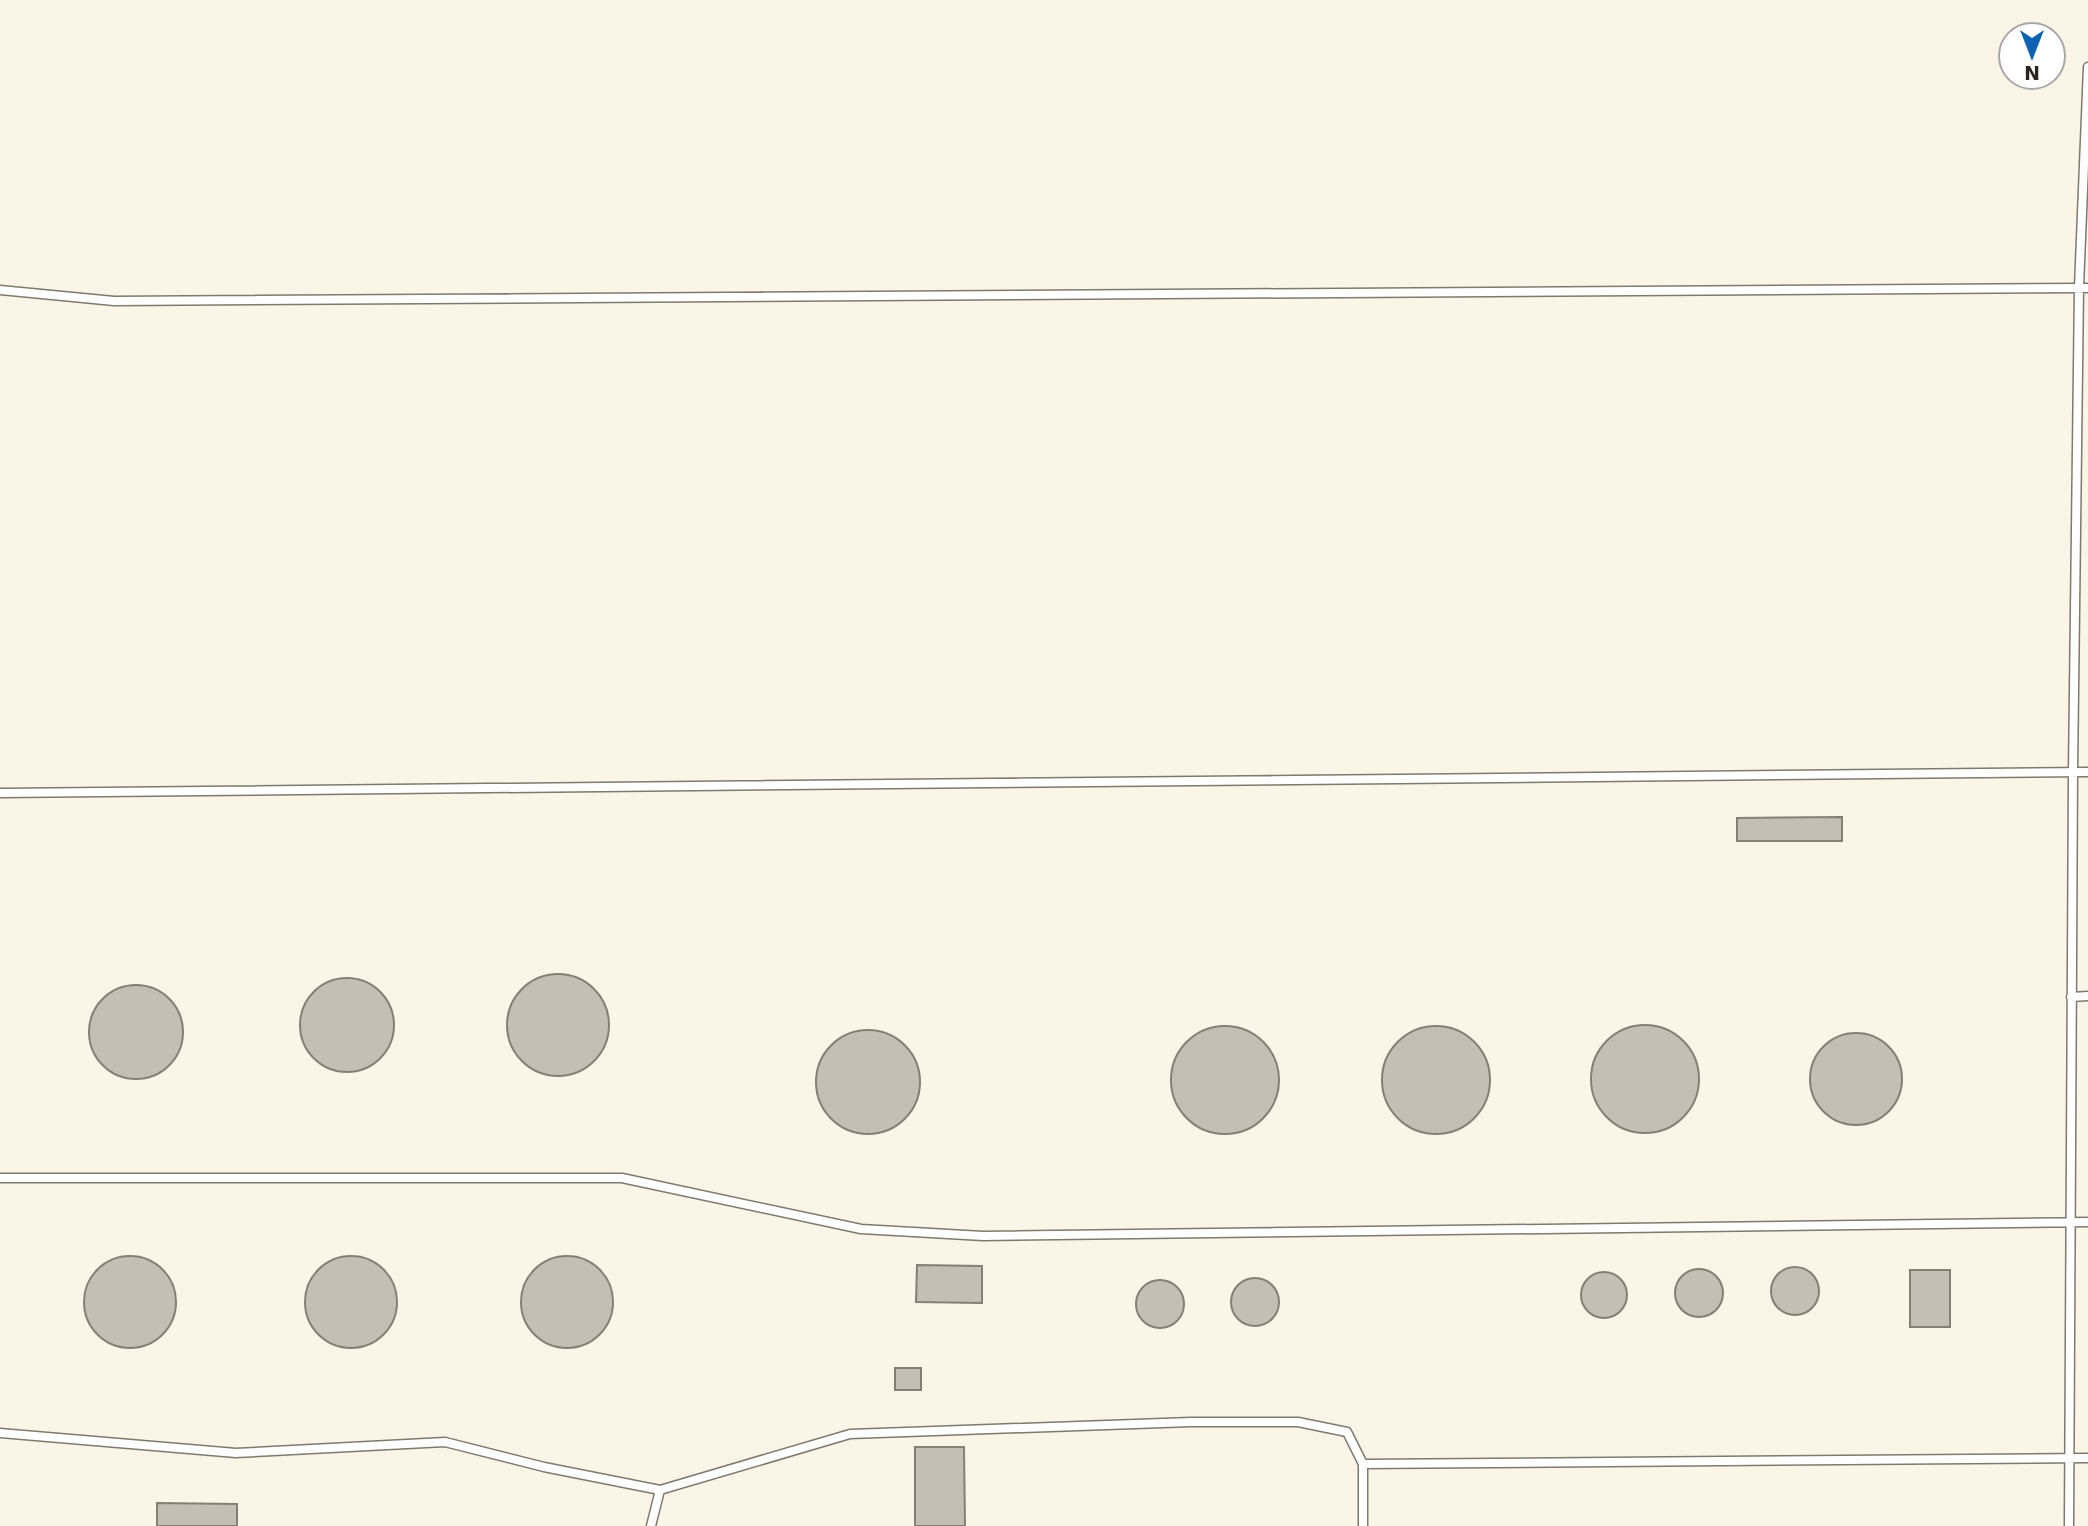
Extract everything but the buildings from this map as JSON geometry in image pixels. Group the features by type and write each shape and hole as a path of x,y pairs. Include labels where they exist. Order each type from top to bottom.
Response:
{"lane":[{"path":"2069,1526 2073,772 2088,66"},
{"path":"0,290 114,301 2084,287"},
{"path":"0,793 2088,772"},
{"path":"2071,997 2088,996"},
{"path":"0,1178 622,1178 861,1229 983,1236 2088,1222"},
{"path":"0,1433 236,1452 445,1442 544,1467 660,1490 850,1434 1030,1427 1298,1422 1347,1432 1363,1464 1363,1526"},
{"path":"1363,1464 2088,1458"},
{"path":"652,1526 660,1490"}]}
